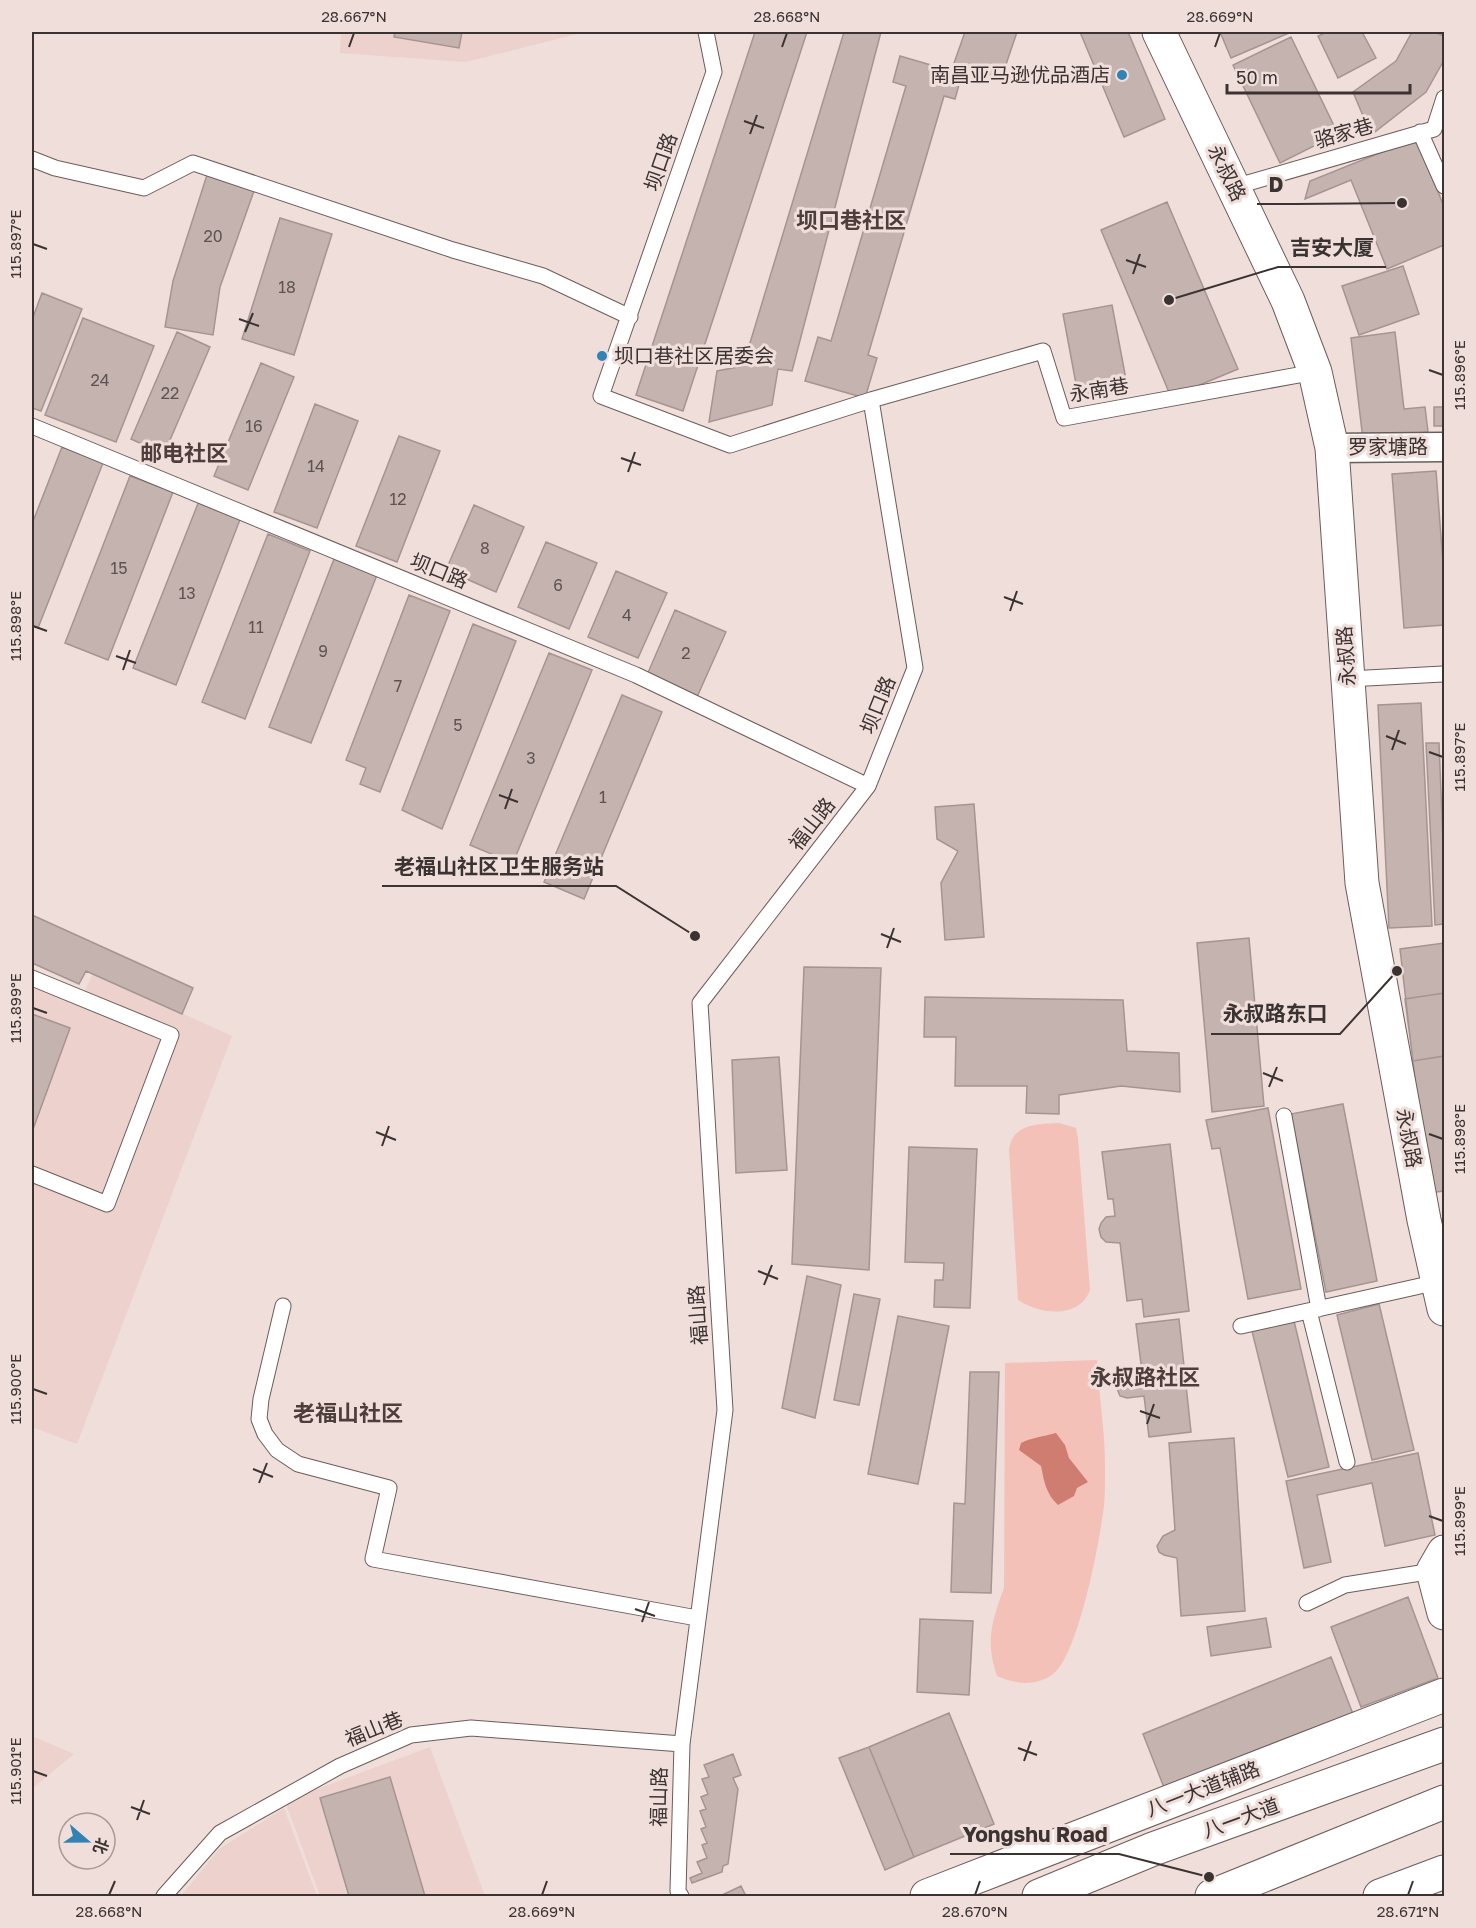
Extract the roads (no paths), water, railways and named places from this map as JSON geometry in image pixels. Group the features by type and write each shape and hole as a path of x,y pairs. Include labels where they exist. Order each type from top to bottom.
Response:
{"main road":[{"name":"永叔路","path":"1159,32 1288,300 1315,372 1332,448 1362,882 1407,1130 1442,1296"},
{"path":"1439,1562 1444,1614"},
{"name":"八一大道辅路","path":"927,1896 1444,1695"},
{"name":"八一大道","path":"1039,1896 1153,1849 1444,1744"},
{"path":"1212,1896 1444,1802"},
{"path":"1380,1896 1444,1872"}],"street":[{"name":"罗家塘路","path":"1332,448 1444,447"}],"lane":[{"name":"坝口路","path":"32,426 636,675 868,786 915,668 871,400 730,445 601,396 714,72 706,32"},
{"name":"骆家巷","path":"1234,188 1434,129 1444,98"},
{"path":"1420,132 1444,186"},
{"path":"32,159 55,168 144,188 193,163 453,250 543,276 630,316"},
{"name":"永南巷","path":"871,400 1043,351 1064,418 1315,372"},
{"path":"1348,679 1443,674"},
{"name":"福山路","path":"681,1896 678,1891 682,1744 725,1410 700,1003 868,786"},
{"path":"32,978 171,1035 107,1204 32,1174"},
{"path":"1284,1116 1314,1310 1347,1462"},
{"path":"1241,1326 1314,1310 1442,1296"},
{"path":"283,1306 261,1399 260,1419 265,1434 277,1450 298,1464 389,1488 373,1559 697,1618"},
{"path":"1307,1603 1345,1585 1439,1562"},
{"name":"福山巷","path":"164,1896 220,1833 340,1766 411,1735 471,1728 682,1744"}],"place":[{"name":"南昌亚马逊优品酒店","path":"1122,75"},
{"name":"D","path":"1402,203"},
{"name":"吉安大厦","path":"1169,300"},
{"name":"坝口巷社区居委会","path":"602,356"},
{"name":"老福山社区卫生服务站","path":"695,936"},
{"name":"永叔路东口","path":"1397,971"},
{"name":"Yongshu Road","path":"1209,1877"}],"district":[{"name":"坝口巷社区","path":"851,220"},
{"name":"邮电社区","path":"184,453"},
{"name":"永叔路社区","path":"1145,1377"},
{"name":"老福山社区","path":"348,1413"}]}
